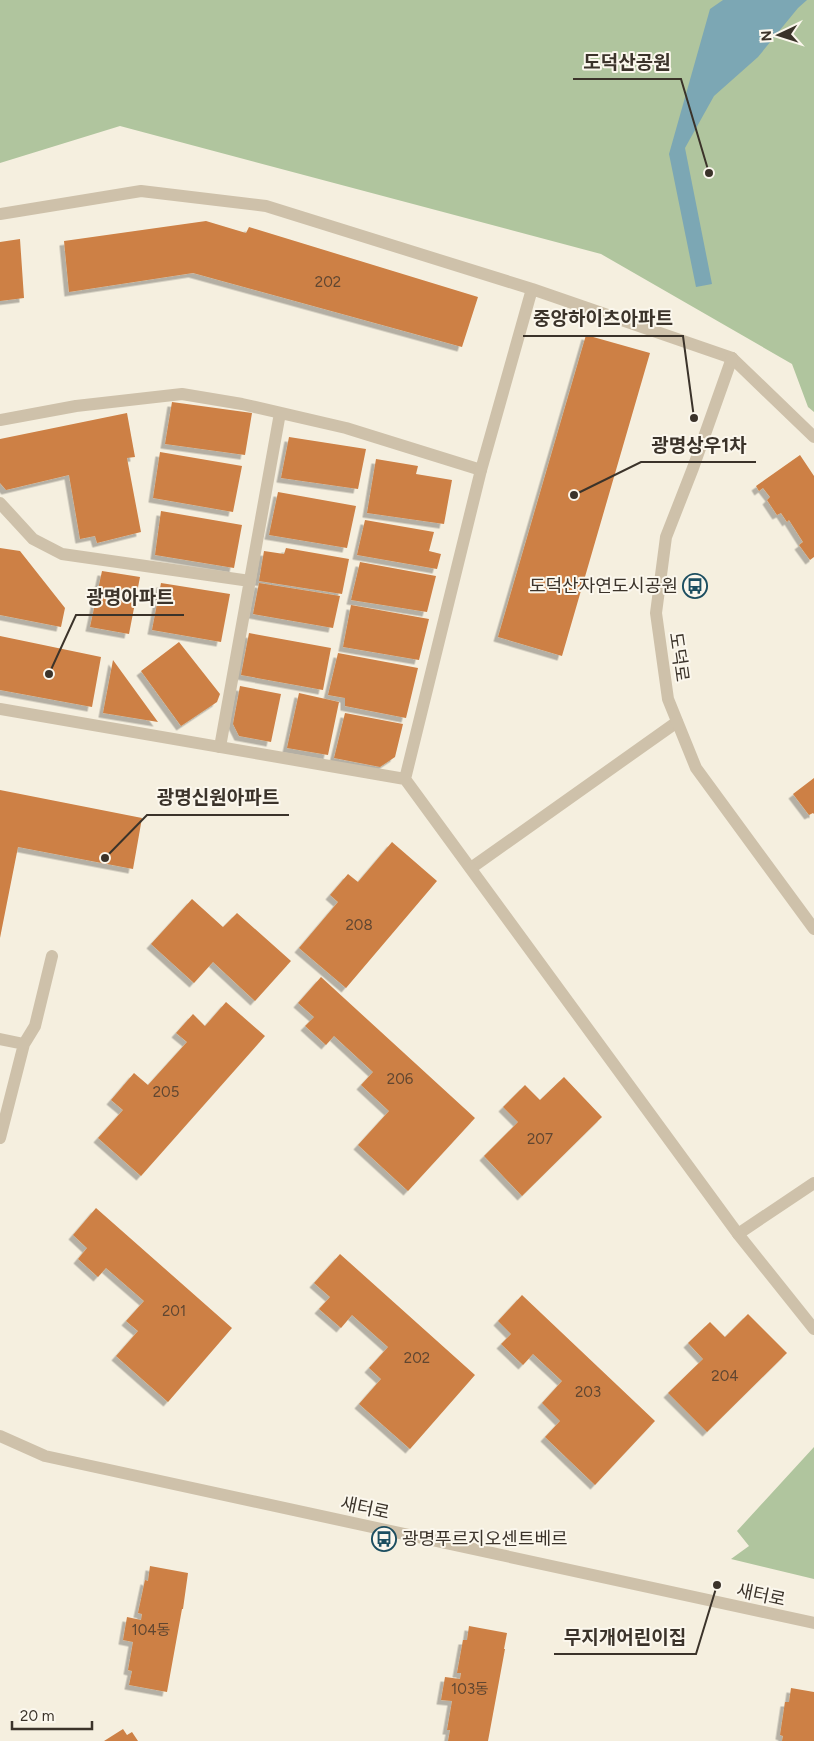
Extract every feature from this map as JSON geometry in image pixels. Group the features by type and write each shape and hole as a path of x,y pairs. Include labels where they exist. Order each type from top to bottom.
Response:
{"street":[{"path":"0,214 141,191 266,206 532,289 732,358 814,437"},
{"path":"405,779 481,470 532,289"},
{"name":"도덕로","path":"732,358 666,537 656,613 668,699 696,768 814,929"},
{"path":"0,420 76,406 182,394 242,404 346,428 481,470"},
{"path":"220,747 280,413"},
{"path":"0,503 33,539 62,554 250,581"},
{"path":"0,709 405,779 738,1234 814,1329"},
{"path":"471,868 677,722"},
{"path":"0,1138 24,1044 35,1026 52,956"},
{"path":"0,1039 24,1044"},
{"path":"738,1234 814,1183"},
{"name":"새터로","path":"1,1439 45,1456 814,1624"}],"green space":[{"path":"0,0 814,0 814,412 808,407 792,364 601,254 120,126 0,163"},
{"path":"814,1447 814,1579 731,1559 749,1546 737,1531"}],"water":[{"path":"723,0 807,0 798,8 758,57 714,96 685,148 712,284 696,287 669,154 710,9"}],"building":[{"path":"206,221 246,233 249,227 478,297 462,347 193,273 69,292 64,241"},
{"path":"20,239 24,298 0,301 0,242"},
{"path":"586,335 650,353 562,656 498,637"},
{"path":"172,402 252,413 245,455 165,444"},
{"path":"127,413 135,457 127,458 141,532 97,543 95,536 80,539 69,475 6,490 0,483 0,439"},
{"path":"289,437 366,449 358,489 281,478"},
{"path":"160,452 242,466 233,512 153,498"},
{"path":"800,455 814,476 814,557 810,560 799,545 803,542 789,520 787,522 781,513 777,515 767,500 770,497 763,488 759,491 756,486"},
{"path":"376,459 418,466 416,474 452,480 444,524 367,513"},
{"path":"278,492 356,506 347,548 269,535"},
{"path":"161,511 242,525 234,568 155,555"},
{"path":"365,520 434,532 429,551 441,554 437,569 357,555"},
{"path":"0,548 20,551 65,608 61,627 0,615"},
{"path":"286,548 349,559 342,594 259,581 264,551 284,554"},
{"path":"360,562 436,576 427,612 351,600"},
{"path":"102,571 140,577 129,634 90,627"},
{"path":"161,583 230,594 221,642 152,630"},
{"path":"259,583 340,596 333,628 253,614"},
{"path":"351,605 429,619 419,660 343,647"},
{"path":"249,633 331,648 323,690 241,675"},
{"path":"0,636 101,657 92,707 0,690"},
{"path":"179,642 220,694 217,702 181,726 141,671"},
{"path":"338,653 418,668 406,718 345,706 345,698 328,695"},
{"path":"113,660 158,722 103,713"},
{"path":"240,686 281,694 271,742 239,736 233,724"},
{"path":"299,693 339,702 328,755 287,748"},
{"path":"345,713 403,724 395,757 380,767 334,758"},
{"path":"814,778 814,814 809,815 793,794"},
{"path":"0,790 142,818 133,869 18,847 0,938"},
{"path":"392,842 437,881 346,988 299,948 338,902 330,895 348,874 358,882"},
{"path":"192,899 223,927 237,913 291,961 255,1001 213,962 194,983 151,944"},
{"path":"321,977 475,1118 408,1191 358,1145 389,1111 361,1085 373,1072 334,1036 326,1045 305,1026 314,1017 298,1003"},
{"path":"226,1002 265,1036 141,1176 98,1138 123,1110 111,1100 134,1073 148,1085 187,1042 176,1033 193,1014 205,1026"},
{"path":"564,1077 602,1117 522,1196 484,1156 518,1122 503,1107 525,1085 540,1100"},
{"path":"96,1208 232,1328 168,1402 116,1356 138,1331 126,1321 144,1301 106,1268 98,1277 78,1259 87,1248 73,1235"},
{"path":"340,1254 475,1375 410,1449 359,1404 381,1379 369,1368 388,1347 352,1315 341,1328 319,1309 330,1297 314,1283"},
{"path":"522,1295 655,1421 595,1485 545,1437 560,1421 542,1403 562,1381 533,1354 523,1365 501,1344 511,1334 498,1321"},
{"path":"748,1314 787,1353 707,1432 668,1393 703,1359 688,1343 710,1322 725,1337"},
{"path":"150,1566 188,1573 167,1692 129,1685 132,1671 128,1670 133,1642 123,1640 127,1617 141,1620 142,1614 138,1613 145,1580 148,1581"},
{"path":"469,1626 507,1633 505,1649 488,1741 448,1741 450,1730 447,1730 452,1701 441,1700 445,1677 460,1679 461,1673 457,1673 463,1640 467,1640"},
{"path":"791,1688 814,1692 814,1741 782,1741 783,1736 780,1735 785,1702 789,1702"},
{"path":"123,1729 127,1735 132,1732 138,1741 104,1741"}],"place":[{"name":"도덕산공원","path":"709,173"},
{"name":"중앙하이츠아파트","path":"694,418"},
{"name":"광명상우1차","path":"574,495"},
{"name":"도덕산자연도시공원","path":"695,586"},
{"name":"광명아파트","path":"49,674"},
{"name":"광명신원아파트","path":"105,858"},
{"name":"광명푸르지오센트베르","path":"384,1539"},
{"name":"무지개어린이집","path":"717,1585"}]}
